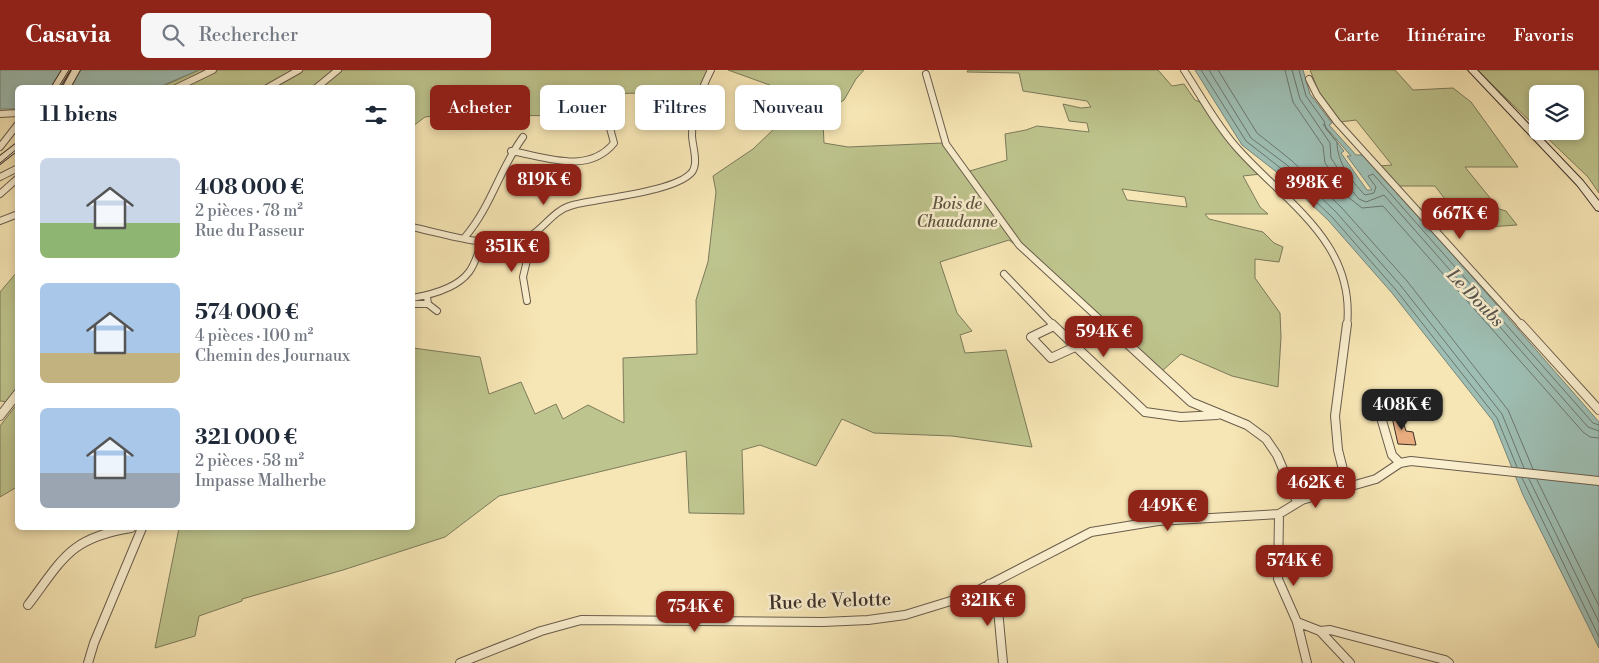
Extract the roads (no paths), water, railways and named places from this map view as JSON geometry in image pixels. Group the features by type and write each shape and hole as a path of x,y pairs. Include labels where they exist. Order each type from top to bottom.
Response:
{"main road":[{"path":"57,85 66,70"},
{"path":"68,85 76,70"},
{"path":"1472,70 1580,184 1599,208"},
{"path":"0,161 15,148"},
{"path":"0,170 15,158"}],"street":[{"path":"182,85 213,70"},
{"path":"272,85 299,70"},
{"path":"320,85 338,70"},
{"path":"415,228 483,240 507,242 528,239 537,233 552,214 562,208 676,182 689,175 693,170 695,163 692,140 698,95 711,70"},
{"path":"1184,70 1237,148 1296,204 1320,232 1334,254 1346,285 1349,303 1335,416 1338,450 1348,488"},
{"path":"926,74 946,144 954,158 1019,245 1191,402 1250,425 1266,439 1274,449 1298,502"},
{"path":"1309,78 1317,95 1337,122 1599,410"},
{"path":"0,114 15,113"},
{"path":"0,147 15,128"},
{"path":"511,151 580,163 596,160 614,143 611,130"},
{"path":"465,237 482,216 500,182 511,151 523,137"},
{"path":"0,177 15,170"},
{"path":"0,194 15,181"},
{"path":"0,222 15,215"},
{"path":"527,300 523,286 523,272 531,245 528,239"},
{"path":"415,303 428,300 466,276 483,240"},
{"path":"1004,274 1075,347 1145,412 1156,415 1195,418 1218,414"},
{"path":"415,298 428,300 437,311"},
{"path":"1054,326 1031,337 1051,358 1075,347"},
{"path":"0,416 15,397"},
{"path":"1374,397 1392,456 1400,463"},
{"path":"1307,663 1297,622 1278,579 1279,514 1298,502 1376,479 1400,463 1411,461 1599,481"},
{"name":"Rue de Velotte","path":"460,663 541,631 581,620 868,620 930,609 967,596 1091,532 1174,520 1279,514"},
{"path":"28,606 70,550 78,544 107,531 115,530"},
{"path":"88,663 94,643 141,530"},
{"path":"989,584 997,599 1003,663"},
{"path":"1297,622 1320,631 1350,663"},
{"path":"1320,631 1330,630 1445,660 1450,663"}],"water":[{"path":"0,70 199,70 164,85 15,85 15,109 0,109"},
{"name":"Le Doubs","path":"1195,70 1303,70 1310,94 1332,123 1329,125 1356,155 1363,155 1599,422 1599,648 1523,495 1493,421 1392,293 1328,220 1279,174 1242,145","holes":["1323,124 1351,156 1347,156 1372,190 1367,190 1341,153 1344,151"]}],"tram line":[{"path":"60,85 69,70"},
{"path":"0,163 15,150"}],"park label":[{"name":"Bois de Chaudanne","path":"957,213"}]}
